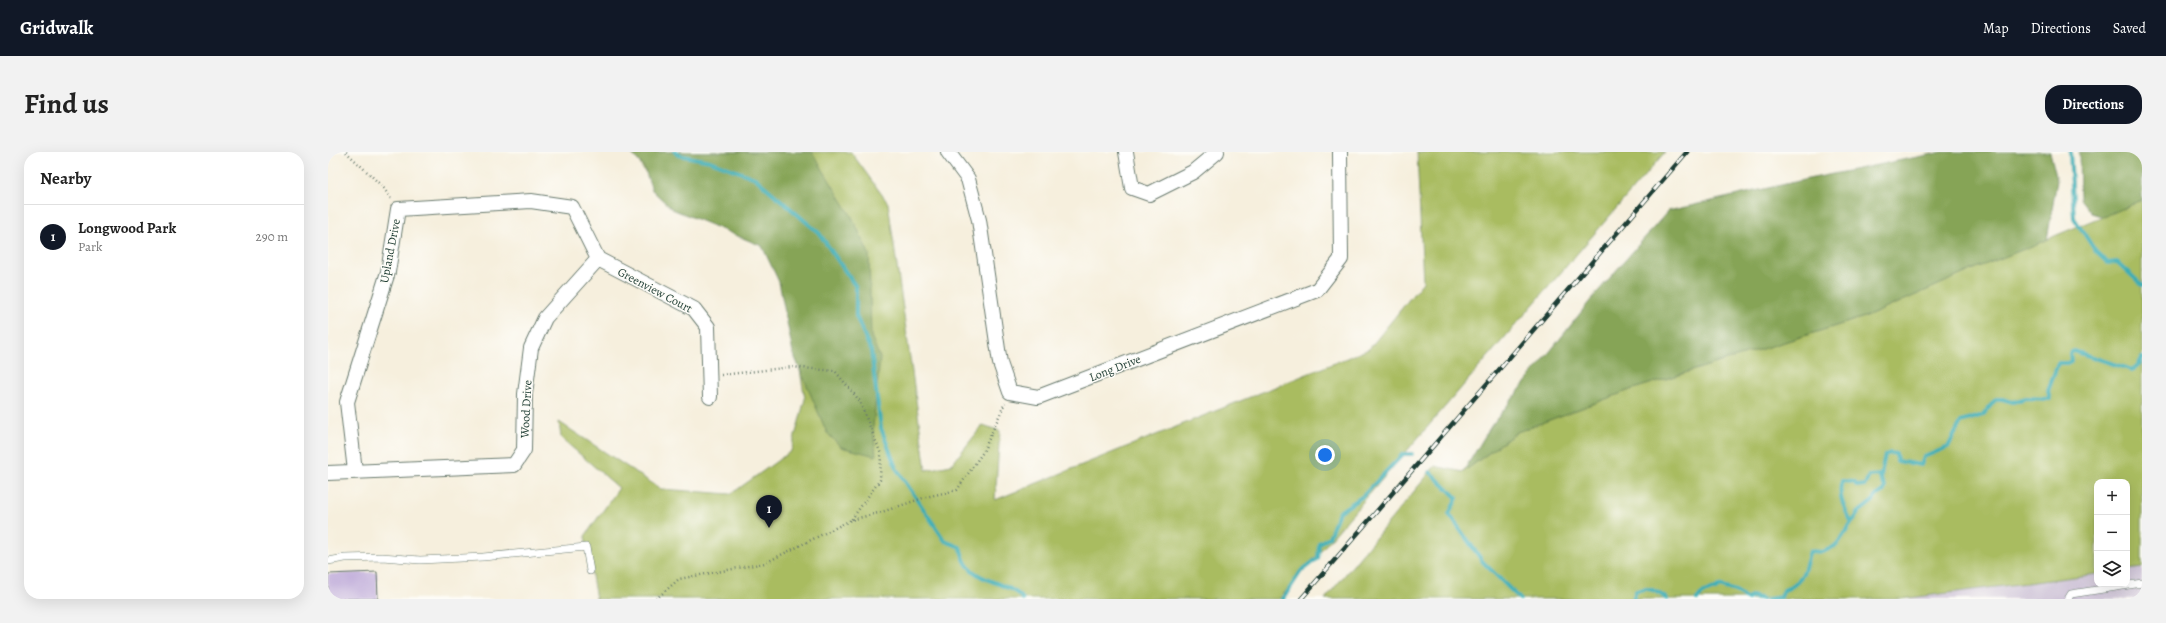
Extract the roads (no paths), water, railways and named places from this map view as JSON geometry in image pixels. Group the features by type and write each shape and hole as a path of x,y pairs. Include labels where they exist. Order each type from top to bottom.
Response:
{"street":[{"name":"Long Drive","path":"948,152 968,179 980,220 1000,363 1010,392 1038,397 1318,290 1341,259 1340,152"},
{"path":"1126,152 1132,188 1149,194 1193,172 1217,152"},
{"name":"Upland Drive","path":"356,471 347,402 388,272 398,209 531,201 572,207 598,259"},
{"name":"Greenview Court","path":"598,259 694,309 708,327 710,397"},
{"name":"Wood Drive","path":"328,473 514,465 524,450 525,394 531,348 545,318 598,259"}],"lane":[{"path":"328,561 345,558 420,560 498,556 586,547 590,570"},
{"path":"2068,599 2071,594 2142,583"}],"waterway":[{"path":"675,152 678,155 710,161 755,178 819,233 856,287 856,316 871,351 881,428 896,468 945,541 960,547 967,565 982,577 1012,590 1023,599"},
{"path":"2070,152 2074,218 2096,252 2108,263 2117,262 2142,285"},
{"path":"1768,599 1781,597 1784,590 1796,584 1802,575 1810,551 1823,552 1837,545 1859,512 1873,501 1875,496 1884,491 1885,487 1880,478 1885,455 1890,453 1896,454 1897,461 1921,465 1924,457 1948,447 1961,422 1983,415 1996,399 2013,402 2026,398 2050,399 2048,391 2058,363 2067,363 2071,361 2070,353 2074,351 2132,370 2139,364 2142,358"},
{"path":"1283,599 1301,571 1318,558 1319,543 1329,537 1339,512 1363,496 1403,454 1412,454"},
{"path":"1430,472 1457,498 1449,514 1483,562 1520,599"},
{"path":"1851,522 1841,497 1840,491 1842,481 1854,482 1857,486 1865,485 1869,476 1881,475"},
{"path":"1697,599 1704,592 1716,589 1719,586 1735,591 1746,599"},
{"path":"1633,599 1636,591 1645,589 1653,590 1667,599"},
{"path":"1748,599 1751,596 1763,599"}],"railway":[{"path":"1301,599 1687,152"}],"place":[{"name":"Longwood Park","path":"769,528"}]}
